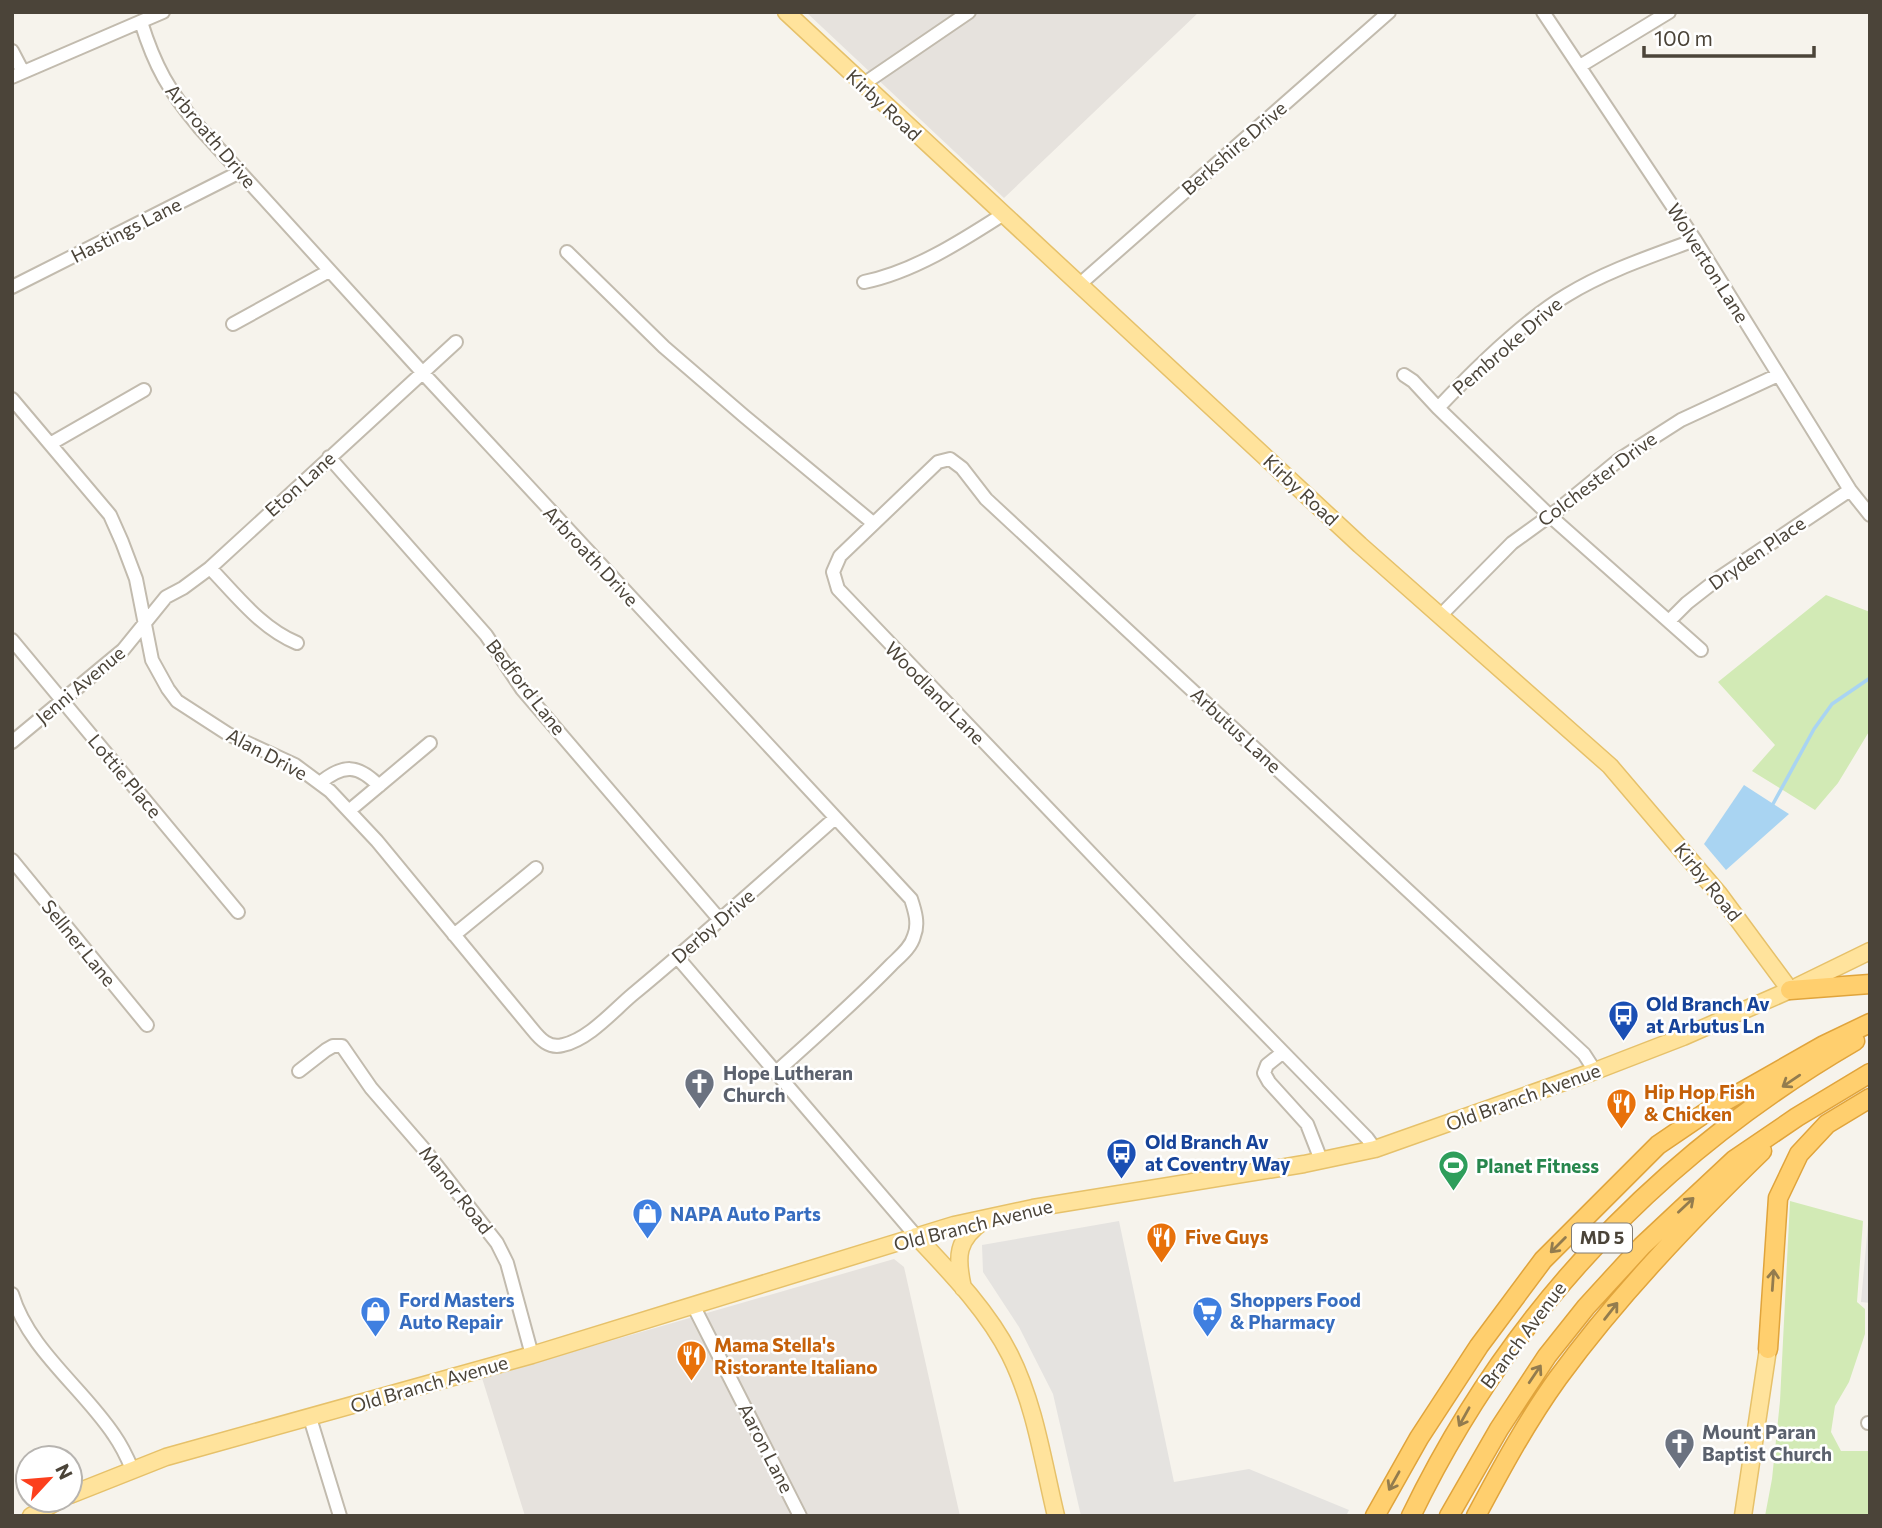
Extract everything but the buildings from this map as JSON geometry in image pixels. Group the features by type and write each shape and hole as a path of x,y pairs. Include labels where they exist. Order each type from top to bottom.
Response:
{"highway":[{"path":"1790,990 1870,984"},
{"path":"1375,1516 1419,1438 1479,1346 1552,1250 1658,1145 1708,1111 1824,1045 1870,1023"},
{"name":"Branch Avenue","path":"1412,1516 1467,1411 1516,1341 1591,1249 1689,1155 1780,1089 1870,1032"},
{"name":"Branch Avenue","path":"1449,1516 1518,1399 1547,1356 1586,1307 1642,1245 1734,1160 1797,1117 1870,1073"},
{"path":"1768,1349 1778,1198 1799,1154 1827,1124 1870,1098"},
{"path":"1476,1516 1503,1465 1558,1379 1624,1295 1716,1195 1797,1117"}],"main road":[{"name":"Kirby Road","path":"786,12 1002,215 1440,617 1610,766 1719,894 1790,990"},
{"name":"Old Branch Avenue","path":"84,1489 166,1457 532,1354 916,1236 989,1217 1375,1149 1595,1071 1711,1026 1870,951"},
{"path":"964,1290 958,1266 963,1240 975,1226 989,1217"},
{"path":"916,1236 964,1290 1000,1337 1020,1377 1031,1408 1056,1516"},
{"path":"1743,1516 1768,1349"}],"street":[{"path":"12,51 18,75 163,12"},
{"path":"862,85 969,12"},
{"name":"Berkshire Drive","path":"1080,284 1389,12"},
{"name":"Wolverton Lane","path":"1543,12 1695,240 1850,490 1870,515"},
{"path":"1580,66 1669,12"},
{"name":"Arbroath Drive","path":"141,22 158,69 170,92 240,172 911,899 916,913 915,936 909,947 775,1073"},
{"name":"Hastings Lane","path":"12,287 240,172"},
{"path":"864,282 888,276 912,265 1002,215"},
{"name":"Pembroke Drive","path":"1437,408 1494,354 1560,299 1596,279 1695,240"},
{"path":"567,252 701,379 873,523"},
{"path":"233,324 329,271"},
{"name":"Eton Lane","path":"146,625 166,597 210,568 456,342"},
{"name":"Colchester Drive","path":"1440,617 1512,543 1620,459 1681,420 1778,374"},
{"path":"1404,375 1413,380 1437,408 1549,514 1701,650"},
{"path":"50,444 144,390"},
{"name":"Alan Drive","path":"12,399 102,503 116,526 136,579 152,660 167,689 177,701 228,734 284,760 320,783 350,810 540,1039 550,1045 562,1046 590,1030"},
{"name":"Bedford Lane","path":"329,457 486,635 523,689 720,920"},
{"name":"Arbutus Lane","path":"873,523 938,462 950,459 962,468 986,499 1467,944 1584,1054 1595,1071"},
{"name":"Dryden Place","path":"1669,621 1719,578 1850,490"},
{"name":"Woodland Lane","path":"873,523 840,556 834,566 835,579 847,600 1375,1149"},
{"path":"210,568 266,625 278,635 297,643"},
{"name":"Jenni Avenue","path":"12,742 123,650 146,625"},
{"name":"Lottie Place","path":"12,640 238,912"},
{"path":"350,810 430,743"},
{"path":"320,783 335,772 347,768 365,773 379,786"},
{"name":"Derby Drive","path":"590,1030 678,958 835,819"},
{"name":"Sellner Lane","path":"12,860 147,1025"},
{"path":"454,935 536,868"},
{"path":"678,958 916,1236"},
{"name":"Manor Road","path":"299,1071 326,1050 333,1046 342,1046 371,1088 424,1148 497,1243 507,1263 532,1354"},
{"path":"1282,1053 1267,1065 1264,1073 1307,1124 1321,1160"},
{"path":"12,1294 32,1334 113,1433 132,1469"},
{"name":"Aaron Lane","path":"693,1305 800,1516"},
{"path":"310,1418 340,1516"}],"shaded area":[{"path":"806,12 1199,12 1004,198"},
{"path":"1870,1202 1870,1303 1861,1302"},
{"path":"1119,1221 1174,1482 1249,1469 1349,1510 1346,1516 1081,1516 1053,1394 1019,1327 983,1272 982,1245"},
{"path":"894,1259 904,1267 960,1516 525,1516 482,1378"}],"green space":[{"path":"1826,595 1870,612 1870,730 1838,783 1815,810 1752,771 1775,745 1718,682"},
{"path":"1790,1201 1863,1221 1857,1302 1865,1309 1865,1334 1849,1382 1835,1406 1831,1432 1841,1451 1870,1451 1870,1516 1765,1516 1772,1479 1780,1401"}],"water":[{"path":"1744,785 1789,814 1726,870 1704,844"}],"waterway":[{"path":"1773,804 1814,729 1832,704 1870,678"}],"place":[{"name":"Old Branch Av at Arbutus Ln","path":"1623,1042"},
{"name":"Hope Lutheran Church","path":"700,1111"},
{"name":"Hip Hop Fish & Chicken","path":"1621,1130"},
{"name":"Old Branch Av at Coventry Way","path":"1122,1180"},
{"name":"Planet Fitness","path":"1453,1193"},
{"name":"NAPA Auto Parts","path":"647,1241"},
{"name":"Five Guys","path":"1162,1264"},
{"name":"Ford Masters Auto Repair","path":"376,1338"},
{"name":"Shoppers Food & Pharmacy","path":"1207,1338"},
{"name":"Mama Stella's Ristorante Italiano","path":"691,1383"},
{"name":"Mount Paran Baptist Church","path":"1679,1470"}]}
